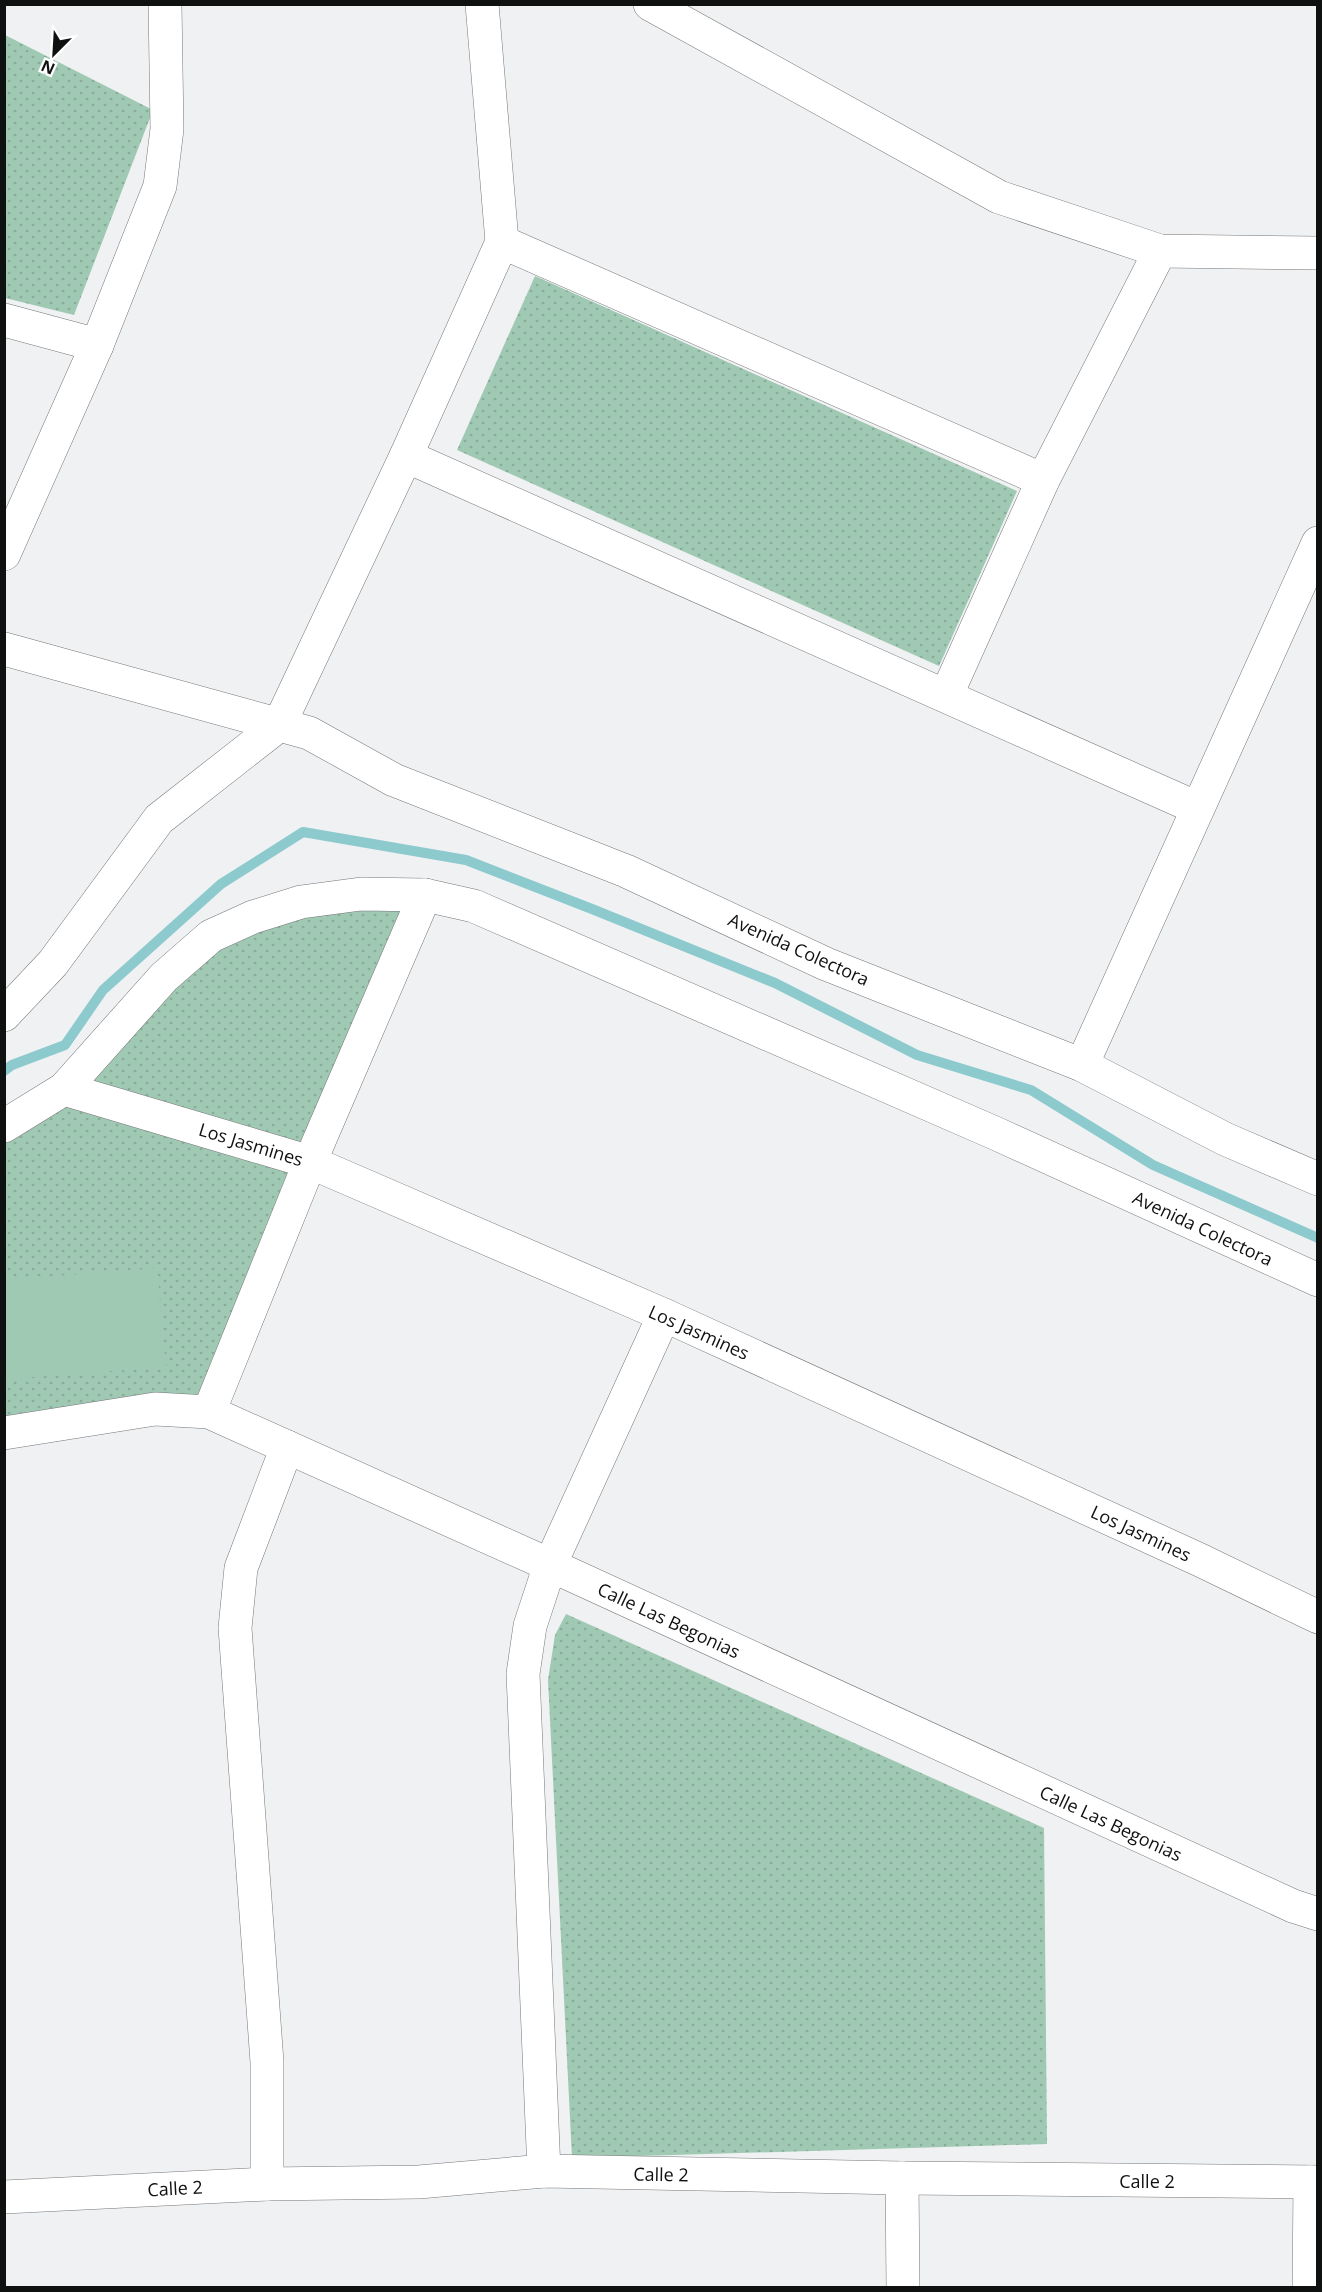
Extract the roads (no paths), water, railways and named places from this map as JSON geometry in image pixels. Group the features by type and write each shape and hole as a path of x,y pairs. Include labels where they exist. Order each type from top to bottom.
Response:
{"street":[{"path":"4,555 97,345 160,186 167,129 165,4"},
{"path":"4,1016 53,963 159,819 279,725 406,456 502,242 483,4"},
{"path":"650,4 999,197 1160,250 1317,253"},
{"path":"502,242 1043,480"},
{"path":"946,696 1043,480 1160,250"},
{"path":"4,320 97,345"},
{"path":"406,456 1197,808"},
{"path":"1082,1065 1317,543"},
{"name":"Avenida Colectora","path":"4,649 309,733 394,780 626,871 826,964 1082,1065 1225,1139 1317,1179"},
{"name":"Avenida Colectora","path":"4,1126 64,1089 164,977 211,936 253,917 301,902 361,894 425,895 474,906 997,1134 1317,1280"},
{"path":"209,1412 310,1162 425,895"},
{"name":"Los Jasmines","path":"64,1089 310,1162 664,1315 1200,1560 1317,1617"},
{"path":"544,2171 523,1674 530,1626 550,1565 664,1315"},
{"name":"Calle Las Begonias","path":"4,1433 155,1409 209,1412 550,1565 1283,1901 1317,1914"},
{"path":"267,2184 267,2062 235,1628 241,1568 287,1447"},
{"name":"Calle 2","path":"4,2197 267,2184 419,2182 544,2171 902,2178 1314,2182"},
{"path":"902,2178 903,2288"},
{"path":"1309,2288 1314,2182"}],"waterway":[{"path":"4,1071 12,1065 65,1045 103,990 221,884 303,832 466,860 592,909 775,983 917,1055 1031,1090 1153,1165 1318,1238"}]}
